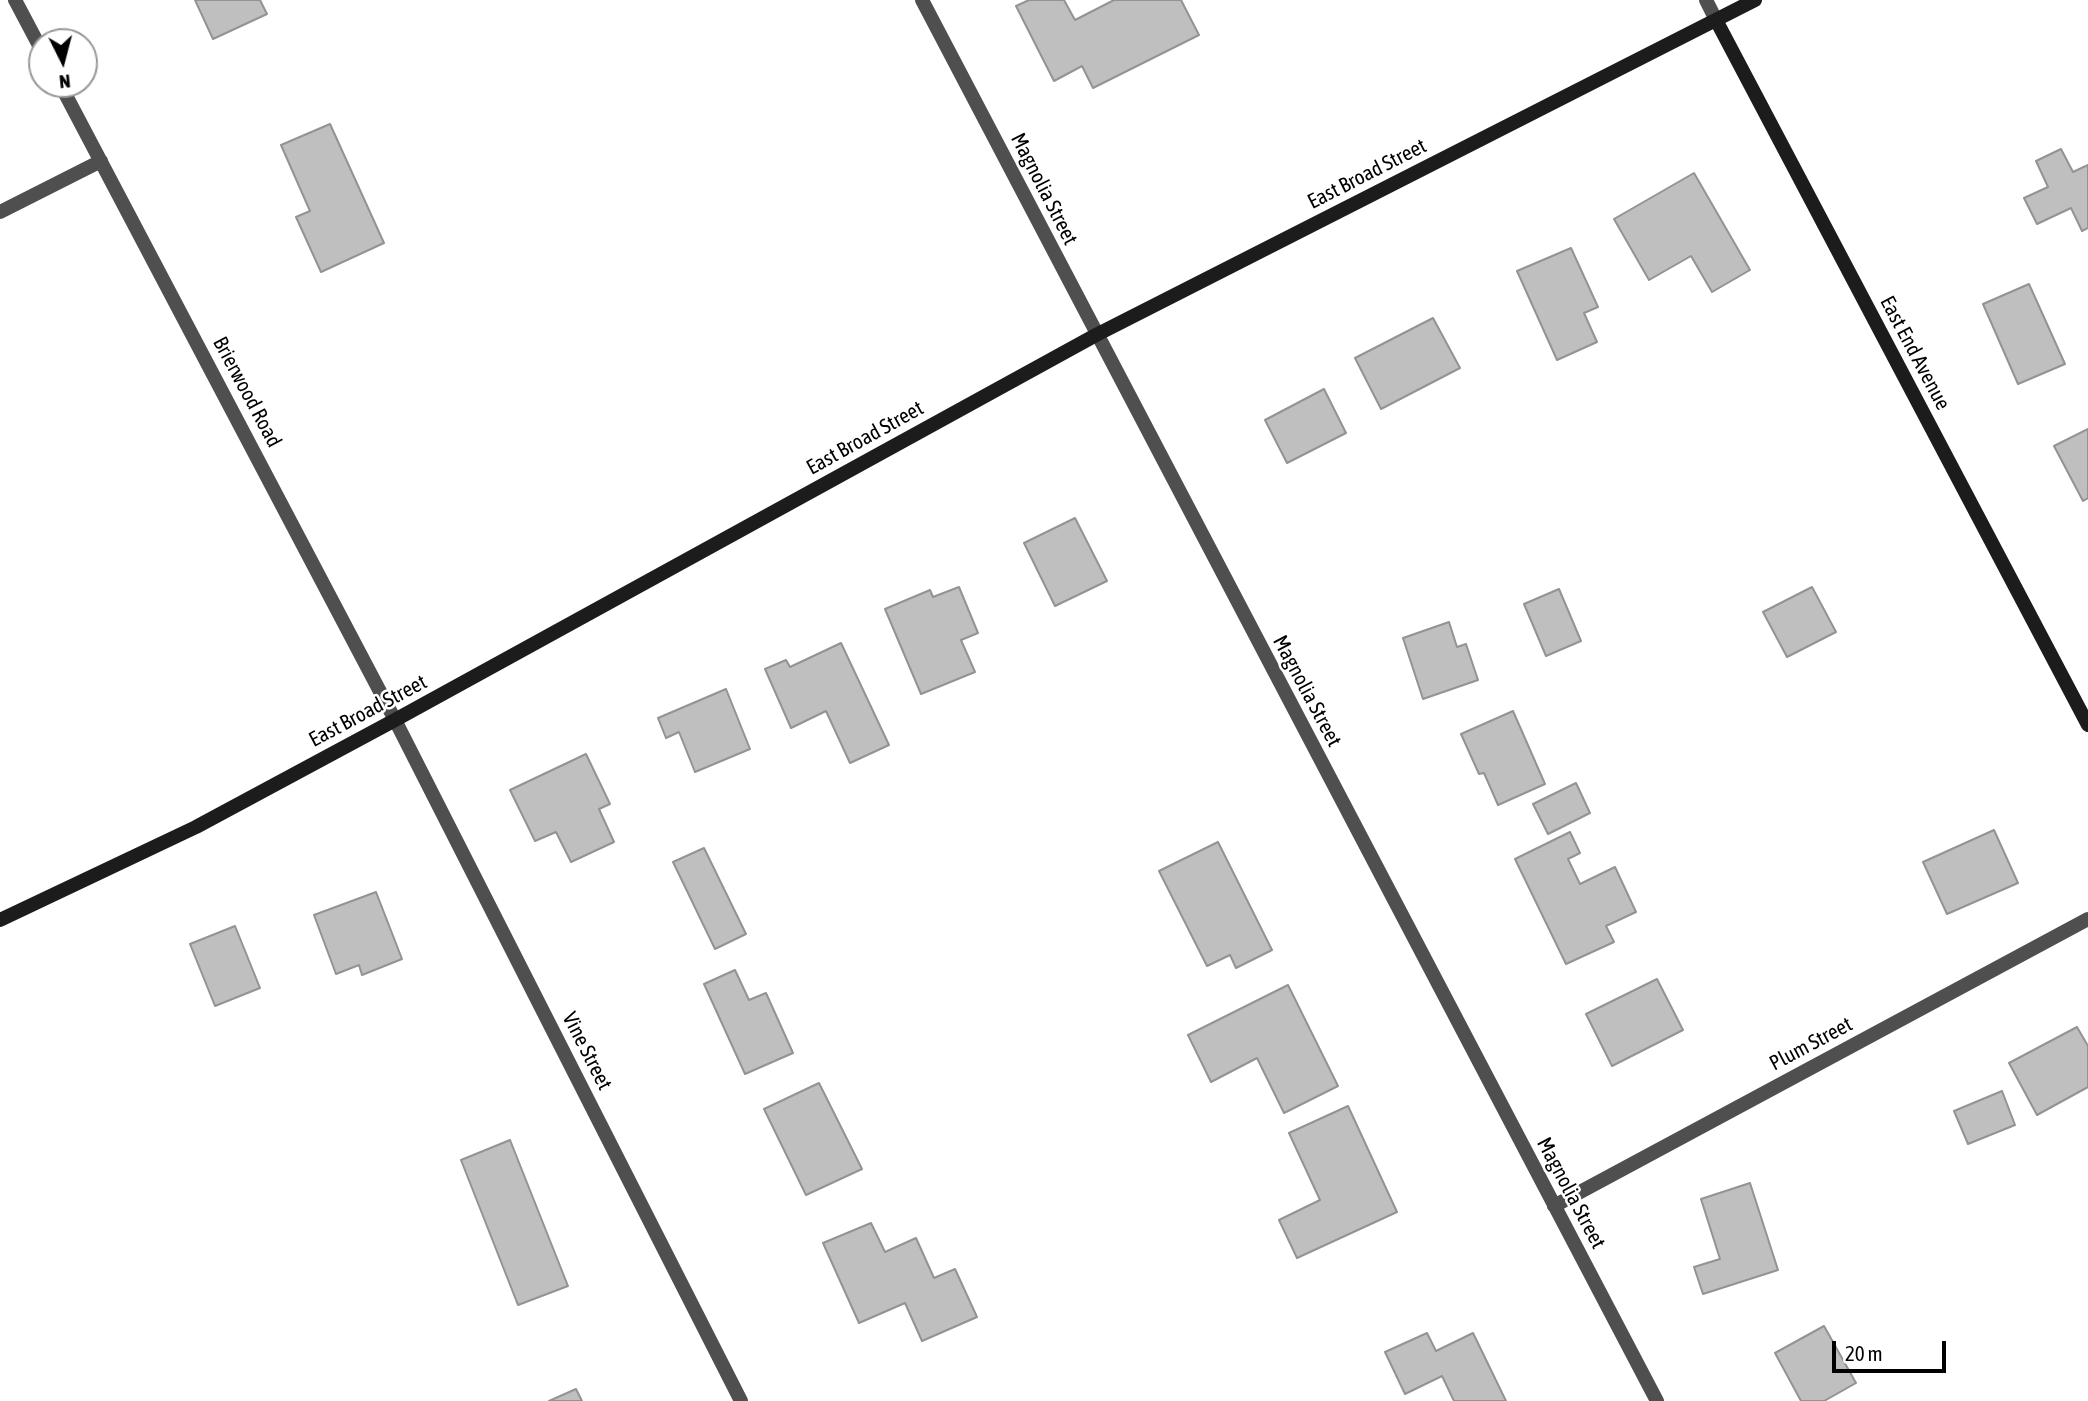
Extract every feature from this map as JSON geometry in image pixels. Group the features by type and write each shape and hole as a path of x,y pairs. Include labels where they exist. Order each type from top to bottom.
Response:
{"main road":[{"name":"East Broad Street","path":"0,920 197,827 1096,335 1755,0"},
{"name":"East End Avenue","path":"1716,20 2088,726"}],"street":[{"path":"15,0 30,28"},
{"name":"Magnolia Street","path":"922,0 1657,1401"},
{"name":"East End Avenue","path":"1706,0 1716,20"},
{"name":"Brierwood Road","path":"67,98 396,720"},
{"path":"0,212 101,161"},
{"name":"Vine Street","path":"396,720 741,1401"},
{"name":"Plum Street","path":"1554,1206 2088,919"}],"building":[{"path":"195,0 260,0 267,14 213,39"},
{"path":"1029,0 1064,0 1075,20 1114,0 1181,0 1199,35 1093,88 1082,66 1054,81 1016,6"},
{"path":"330,124 384,243 321,272 296,217 310,211 281,145"},
{"path":"2061,149 2073,172 2088,165 2088,228 2082,231 2071,208 2037,224 2024,198 2048,187 2036,161"},
{"path":"1694,173 1750,270 1712,292 1691,256 1649,280 1614,219"},
{"path":"1571,248 1598,307 1584,313 1597,342 1557,360 1517,271"},
{"path":"2029,284 2065,364 2018,384 1983,304"},
{"path":"1433,318 1460,368 1381,409 1355,358"},
{"path":"1324,389 1346,433 1287,463 1265,420"},
{"path":"2088,429 2088,498 2083,501 2054,446"},
{"path":"1075,518 1107,581 1055,606 1024,543"},
{"path":"959,587 978,633 961,640 975,672 921,694 885,609 930,590 933,597"},
{"path":"1812,587 1836,632 1787,657 1763,612"},
{"path":"1559,589 1581,641 1546,656 1524,604"},
{"path":"1449,622 1457,647 1466,644 1478,680 1423,699 1403,638"},
{"path":"841,643 889,745 850,763 826,711 791,728 765,669 786,660 790,667"},
{"path":"726,689 750,749 695,772 679,732 666,738 658,718"},
{"path":"1513,711 1545,784 1498,805 1484,773 1479,774 1461,734"},
{"path":"586,754 610,804 599,809 614,842 571,862 556,832 535,841 510,790"},
{"path":"1576,783 1590,813 1548,834 1533,804"},
{"path":"1994,830 2018,883 1947,914 1923,862"},
{"path":"1570,832 1580,853 1568,859 1580,884 1615,867 1636,912 1606,926 1614,942 1566,964 1515,859"},
{"path":"1218,842 1272,950 1236,968 1230,955 1207,966 1159,871"},
{"path":"704,848 746,934 715,949 673,862"},
{"path":"376,892 402,959 362,975 359,965 336,974 314,915"},
{"path":"235,926 260,988 215,1006 190,944"},
{"path":"735,970 749,1000 766,993 793,1053 745,1074 704,984"},
{"path":"1657,979 1683,1030 1612,1066 1586,1014"},
{"path":"1288,985 1338,1086 1284,1113 1257,1058 1211,1082 1188,1035"},
{"path":"2077,1027 2088,1046 2088,1087 2037,1115 2009,1063"},
{"path":"819,1083 862,1169 806,1195 764,1109"},
{"path":"2002,1091 2015,1125 1968,1144 1954,1111"},
{"path":"1348,1106 1397,1212 1297,1258 1279,1220 1320,1200 1289,1133"},
{"path":"510,1140 568,1286 518,1305 461,1160"},
{"path":"1750,1183 1778,1270 1703,1294 1694,1267 1720,1259 1701,1199"},
{"path":"871,1223 885,1252 916,1238 934,1278 955,1269 977,1317 922,1341 905,1303 859,1323 823,1243"},
{"path":"1824,1326 1856,1383 1824,1401 1801,1401 1775,1353"},
{"path":"1427,1333 1436,1351 1473,1333 1506,1401 1454,1401 1442,1376 1405,1394 1385,1352"},
{"path":"576,1389 582,1401 549,1401"}]}
